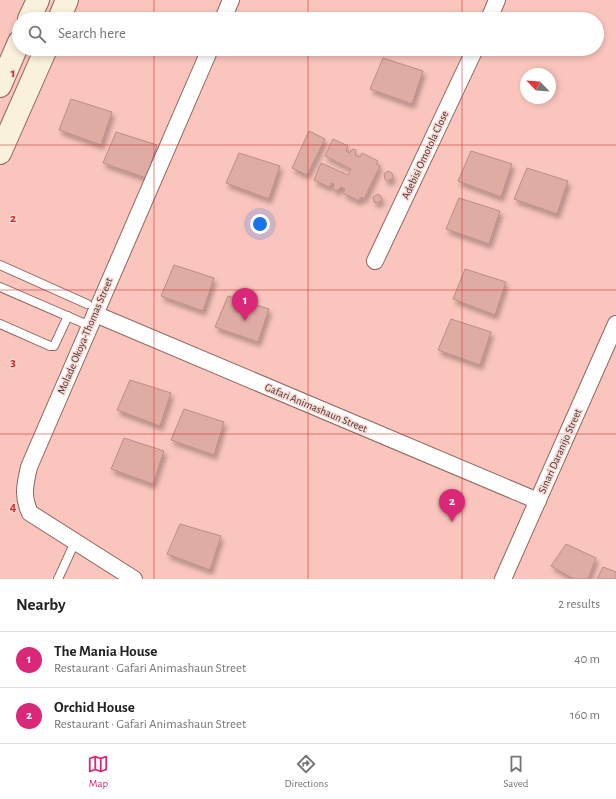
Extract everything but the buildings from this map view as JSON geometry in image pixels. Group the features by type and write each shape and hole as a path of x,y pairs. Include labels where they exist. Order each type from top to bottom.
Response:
{"street":[{"path":"32,12 38,0"},
{"path":"62,12 67,0"},
{"path":"225,12 231,0"},
{"path":"491,12 497,0"},
{"path":"0,86 13,56"},
{"path":"0,153 43,56"},
{"name":"Molade Okoya-Thomas Street","path":"134,579 30,513 25,503 24,488 29,467 90,315 207,56"},
{"name":"Adebisi Omotola Close","path":"376,261 471,56"},
{"name":"Gafari Animashaun Street","path":"90,315 538,501"},
{"name":"Sinari Daranijo Street","path":"503,579 616,324"}],"lane":[{"path":"0,265 90,315"},
{"path":"0,288 68,316 90,315"},
{"path":"0,324 50,346 54,346 68,316"},
{"path":"58,579 76,542"}],"place":[{"name":"The Mania House","path":"245,321"},
{"name":"Orchid House","path":"452,522"}]}
